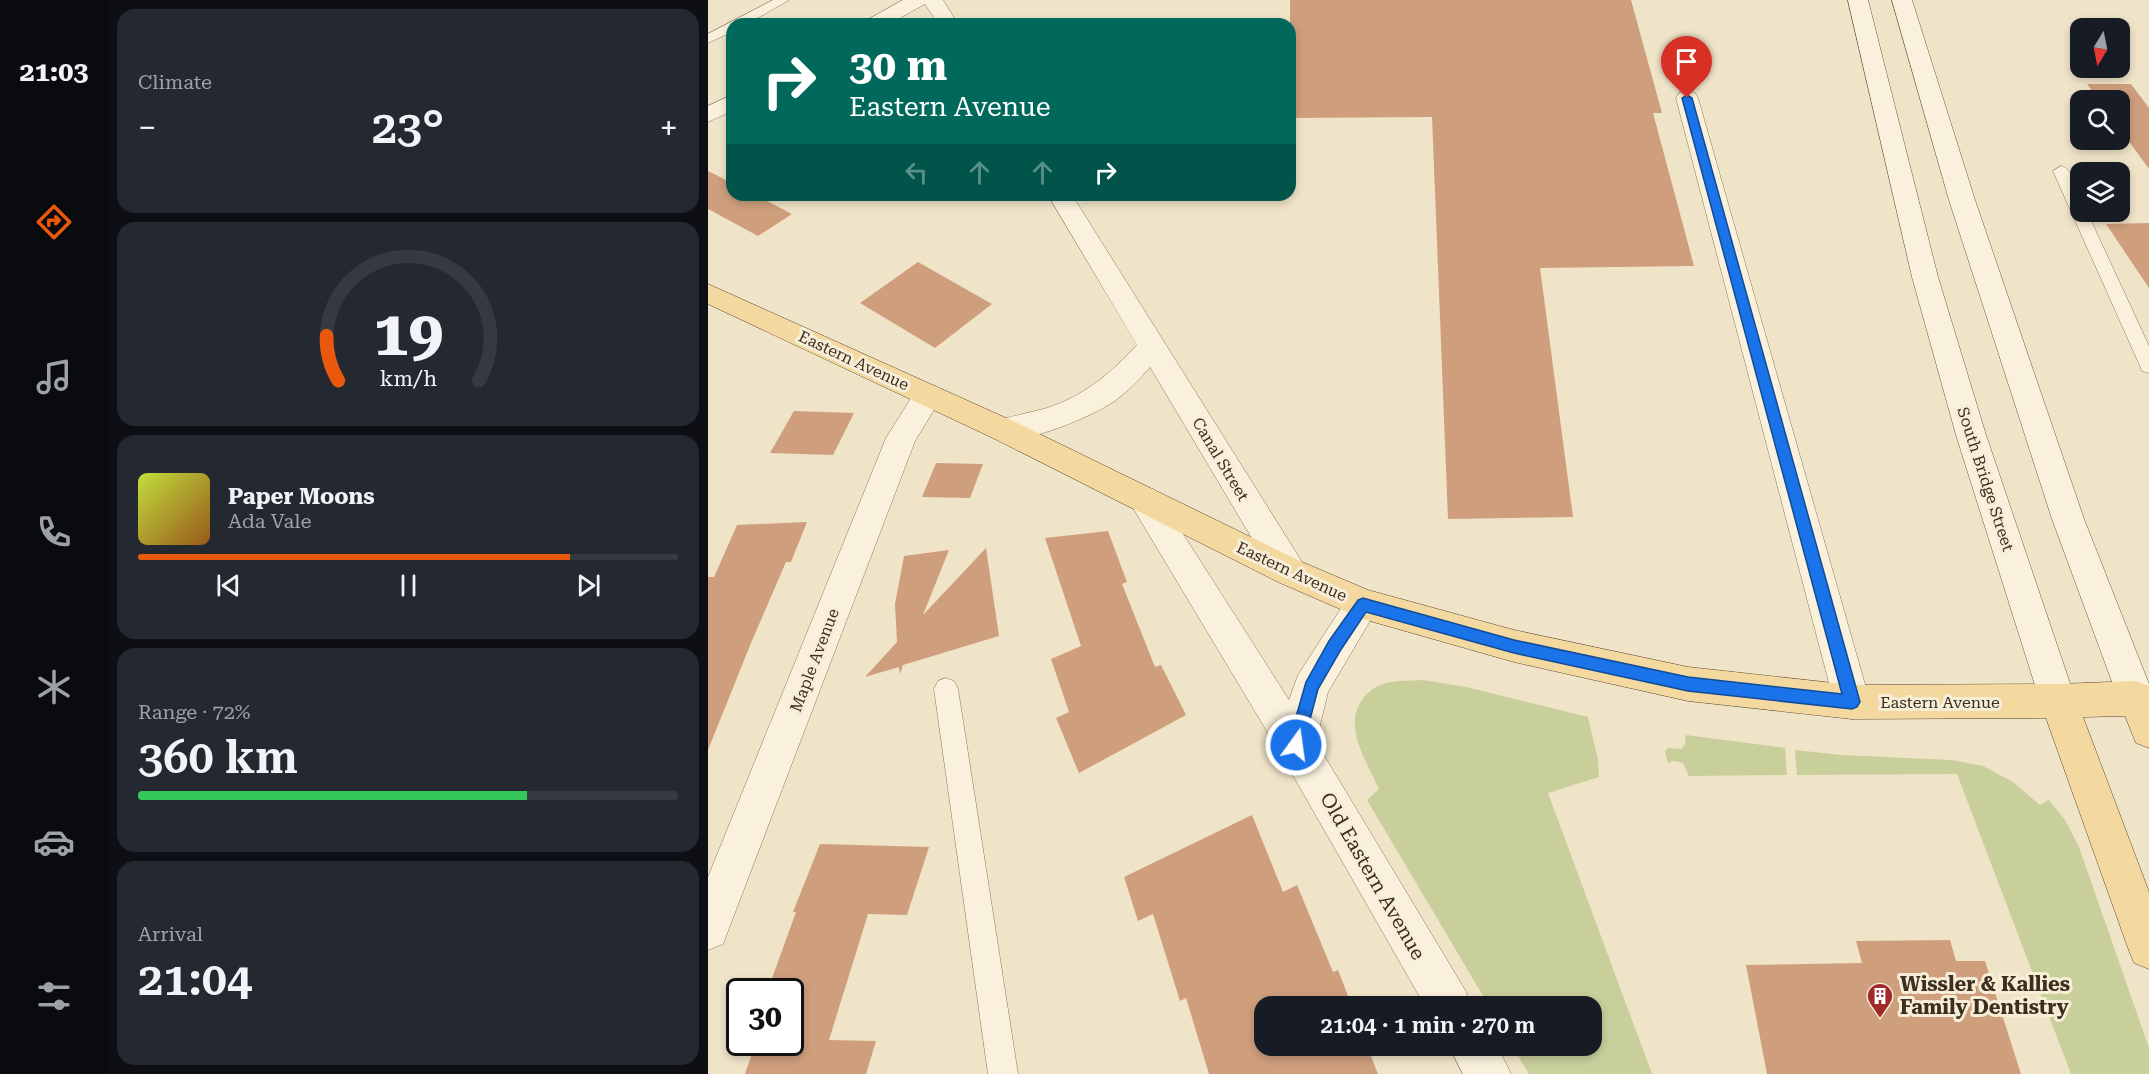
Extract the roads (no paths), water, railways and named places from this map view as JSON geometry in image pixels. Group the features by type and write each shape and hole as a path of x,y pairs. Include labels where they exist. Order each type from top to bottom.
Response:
{"main road":[{"name":"Eastern Avenue","path":"708,293 1004,430 1290,572 1363,604 1514,646 1688,684 1852,702 2058,701 2145,708"},
{"name":"South Bridge Street","path":"2058,701 2149,948"}],"street":[{"path":"885,18 918,0"},
{"path":"933,0 944,18"},
{"name":"South Bridge Street","path":"1858,0 1924,277 1971,435 2058,701"},
{"path":"1902,0 1962,201 2064,508 2145,708"},
{"path":"1687,98 1852,702"},
{"path":"708,115 726,105"},
{"name":"Canal Street","path":"1064,201 1290,572"},
{"path":"1004,430 1050,420 1083,406 1118,382 1152,346"},
{"name":"Maple Avenue","path":"708,929 901,438 928,395"},
{"name":"Old Eastern Avenue","path":"1144,499 1296,745 1443,996"},
{"path":"1296,745 1311,687 1363,604"},
{"path":"1478,1056 1488,1074"}],"lane":[{"path":"748,18 783,0"},
{"path":"708,39 726,30"},
{"path":"2061,171 2149,366"},
{"path":"946,689 1003,1074"}],"place":[{"name":"Wissler & Kallies Family Dentistry","path":"1880,1019"}]}
